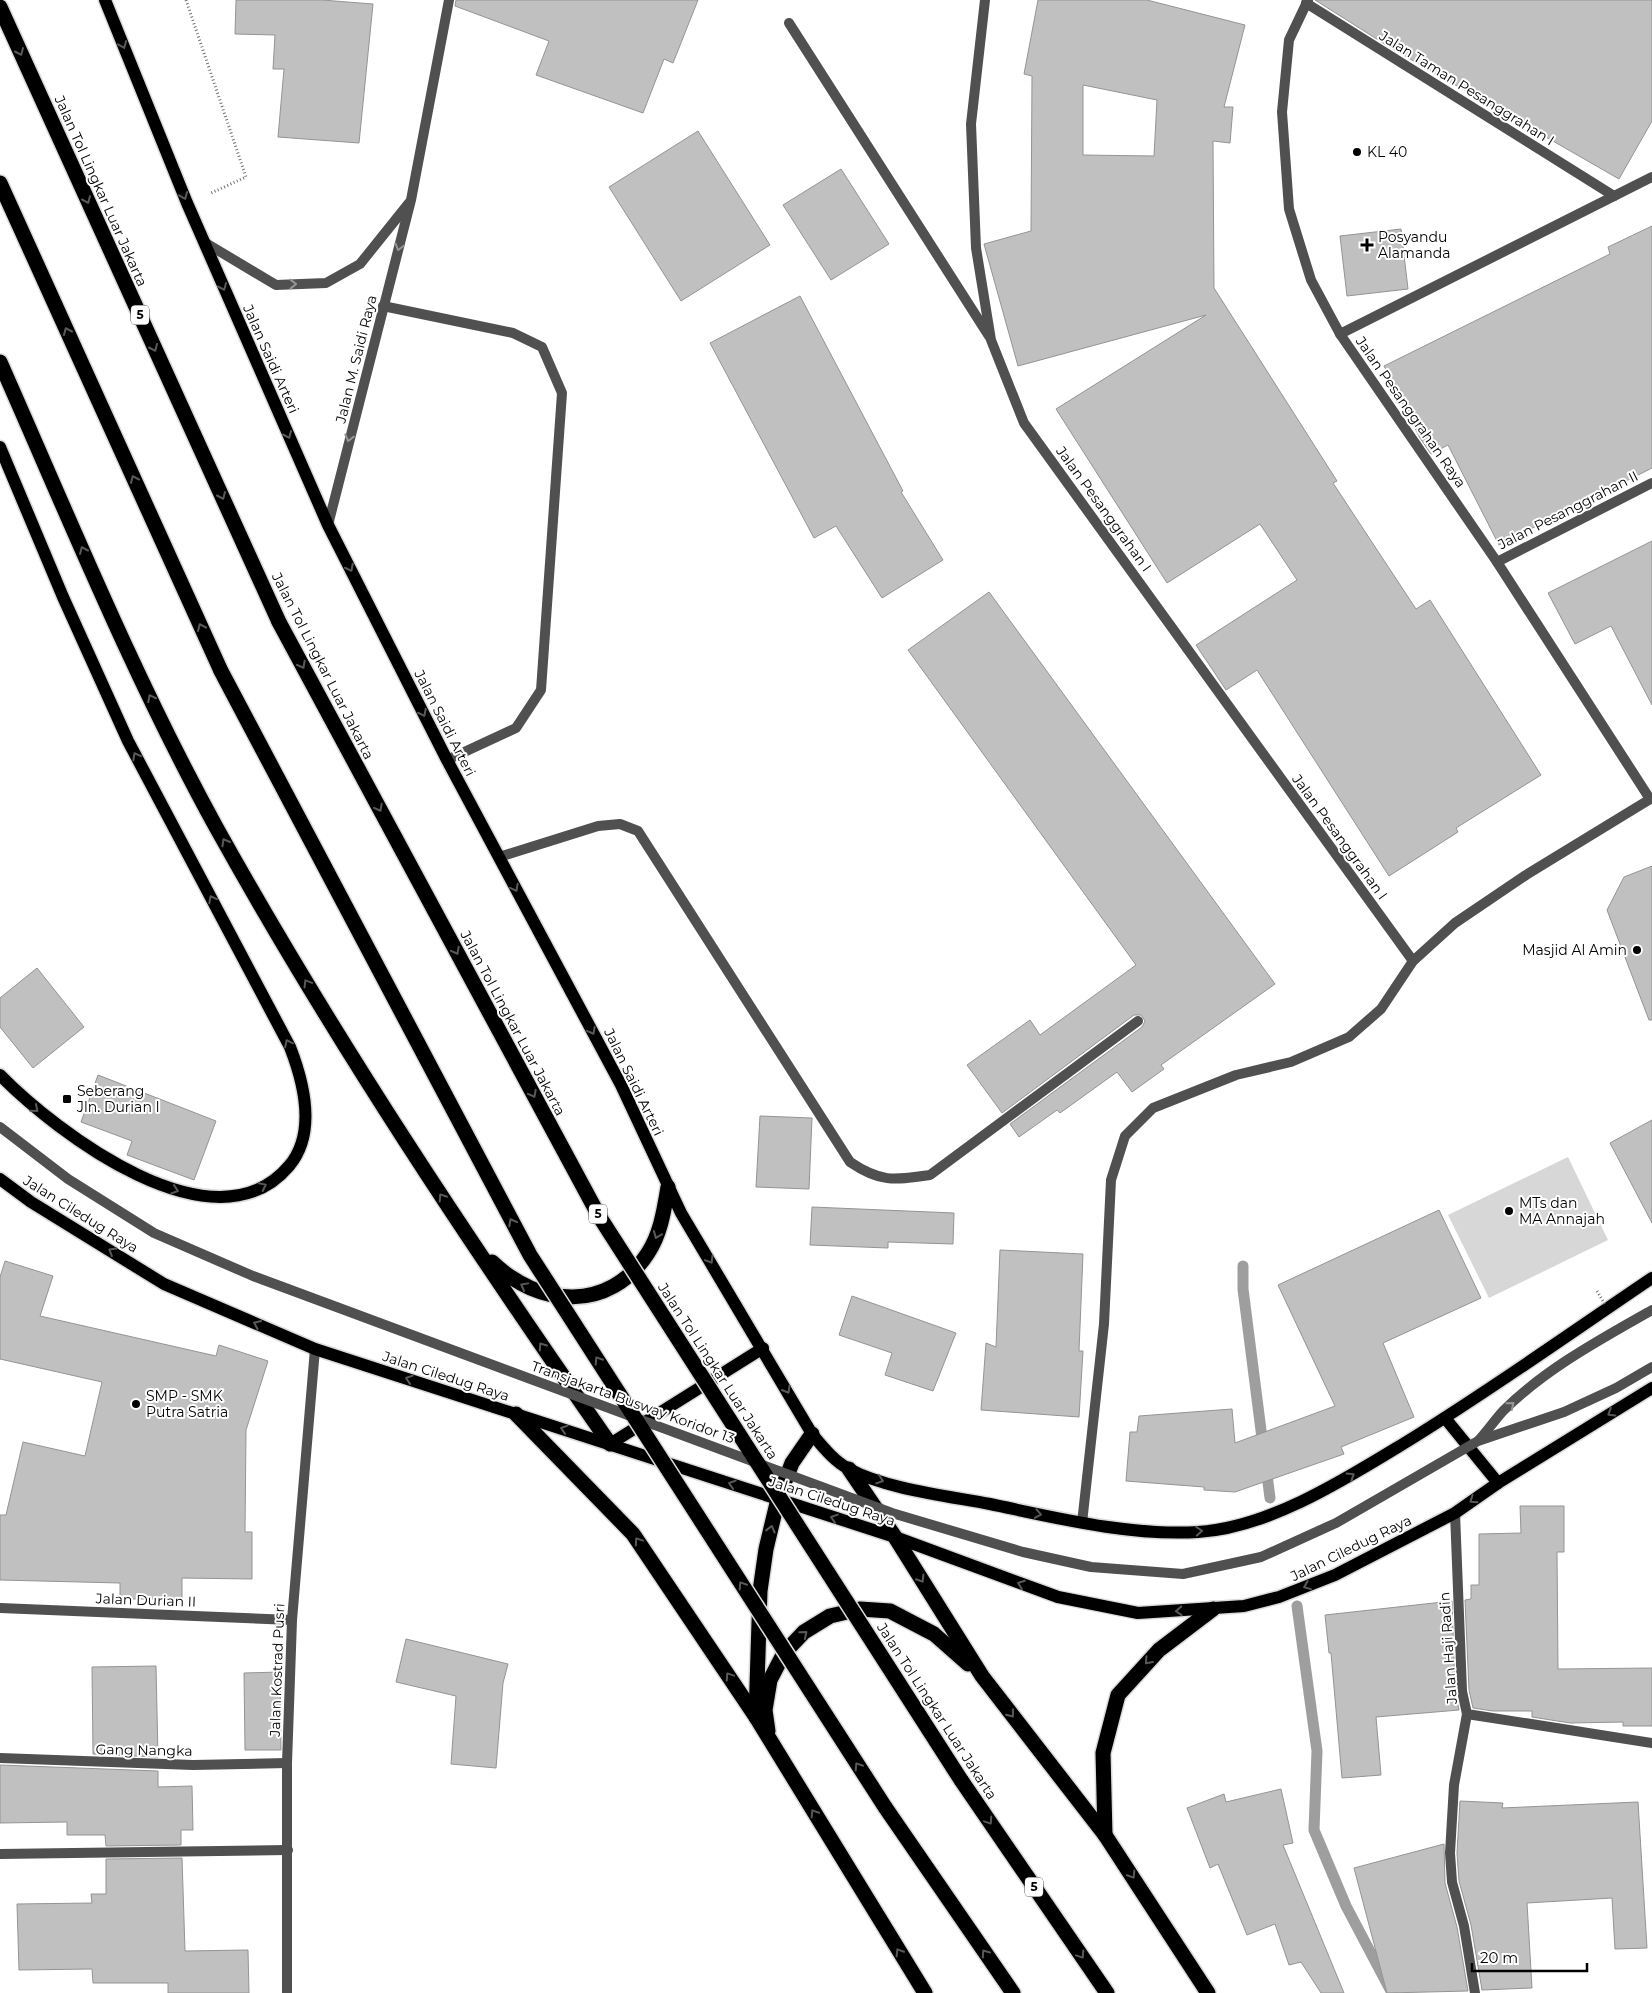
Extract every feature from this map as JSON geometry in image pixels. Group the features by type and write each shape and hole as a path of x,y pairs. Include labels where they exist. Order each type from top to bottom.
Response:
{"highway":[{"name":"Jalan Tol Lingkar Luar Jakarta","path":"0,8 279,622 599,1216 961,1780 1107,1993"},
{"path":"0,183 221,671 530,1255 885,1807 1013,1993"},
{"path":"0,362 125,646 215,825 368,1084 469,1238 610,1444"},
{"path":"469,1238 506,1275 530,1290 556,1297 588,1295 615,1284 638,1266 648,1254 661,1227 668,1187"},
{"path":"516,1414 633,1534 756,1717 925,1993"},
{"path":"756,1717 760,1591 766,1549 778,1499 792,1463 812,1434"},
{"path":"849,1469 895,1537 982,1676 1105,1835 1208,1993"},
{"path":"1105,1835 1103,1753 1118,1695 1159,1650 1213,1609"},
{"path":"769,1740 765,1710 770,1680 784,1654 804,1632 830,1616 860,1610 890,1611 934,1634 982,1676"}],"main road":[{"name":"Jalan Saidi Arteri","path":"105,0 187,203 328,524 447,760 621,1084 668,1187 812,1434"},
{"path":"0,447 63,597 128,741 290,1047 300,1076 305,1119 300,1148 294,1160 279,1176 262,1187 242,1194 216,1196 190,1194 174,1190 109,1160 60,1129 0,1075"},
{"name":"Jalan Ciledug Raya","path":"0,1179 31,1202 164,1284 315,1349 895,1537 1058,1597 1138,1613 1244,1606 1279,1597 1335,1575 1455,1513 1498,1483 1652,1388"},
{"path":"812,1434 830,1455 849,1469 897,1486 1082,1523 1152,1531 1199,1532 1250,1523 1342,1481 1445,1418 1652,1278"},
{"path":"610,1444 763,1348"},
{"path":"1445,1418 1498,1483"}],"street":[{"name":"Jalan M. Saidi Raya","path":"328,524 411,200 449,0"},
{"name":"Jalan Pesanggrahan I","path":"985,0 971,124 976,248 991,340 1024,422 1412,961"},
{"name":"Jalan Taman Pesanggrahan I","path":"1307,1 1614,196"},
{"name":"Jalan Pesanggrahan Raya","path":"1307,1 1289,40 1282,112 1289,210 1311,280 1340,334 1498,562 1651,798"},
{"path":"789,23 991,340"},
{"path":"1340,334 1652,177"},
{"name":"Jalan M. Saidi Raya","path":"204,242 276,285 326,284 360,264 411,200"},
{"path":"383,306 513,333 542,347 562,393 541,690 516,728 447,760"},
{"name":"Jalan Pesanggrahan II","path":"1498,562 1652,483"},
{"path":"1082,1523 1104,1324 1111,1180 1125,1136 1153,1108 1236,1075 1291,1062 1349,1037 1381,1009 1412,961 1463,918 1526,875 1651,798"},
{"path":"499,858 598,826 620,824 638,831 850,1162 866,1173 891,1180 930,1175 1138,1021"},
{"name":"Transjakarta Busway Koridor 13","path":"0,1127 68,1179 154,1233 254,1276 892,1513 1023,1552 1091,1567 1183,1574 1261,1556 1336,1523 1478,1441 1564,1412 1616,1388 1652,1367"},
{"name":"Transjakarta Busway Koridor 13","path":"1478,1441 1504,1410 1547,1375 1601,1339 1652,1310"},
{"name":"Jalan Kostrad Pusri","path":"287,1993 287,1762 292,1620 315,1349"},
{"name":"Jalan Haji Radin","path":"1455,1513 1462,1691 1467,1714 1652,1743"},
{"name":"Jalan Durian II","path":"0,1608 292,1620"},
{"path":"1467,1714 1454,1785 1450,1853 1452,1882 1464,1926 1475,1993"},
{"name":"Gang Nangka","path":"0,1758 193,1765 287,1762"},
{"path":"0,1854 288,1850"}],"path":[{"path":"186,0 246,177 187,203"}],"shaded area":[{"path":"1568,1157 1608,1240 1489,1298 1448,1215"}],"building":[{"path":"236,0 322,0 373,4 359,143 278,137 284,69 273,69 275,35 235,34"},
{"path":"456,0 698,0 673,63 664,59 643,113 536,75 549,41 455,6"},
{"path":"1038,0 1147,0 1245,25 1224,107 1233,107 1230,143 1213,141 1214,288 1337,481 1333,483 1416,609 1430,600 1541,775 1456,828 1458,832 1389,876 1257,670 1226,690 1196,645 1297,580 1260,524 1167,583 1056,409 1206,315 1018,366 984,244 1031,231 1032,76 1024,74","holes":["1083,85 1157,100 1154,156 1083,155"]},
{"path":"1315,0 1652,0 1652,121 1619,179 1391,48"},
{"path":"698,131 770,245 681,301 609,187"},
{"path":"841,169 889,244 831,280 783,205"},
{"path":"1652,226 1652,468 1499,545 1448,445 1431,454 1420,438 1384,366 1610,254 1608,247"},
{"path":"1401,229 1408,289 1347,296 1340,236"},
{"path":"800,296 903,491 901,492 943,560 882,598 836,526 814,538 710,343"},
{"path":"1652,541 1652,705 1611,626 1575,644 1548,593"},
{"path":"989,592 1275,984 1161,1065 1164,1069 1132,1092 1117,1072 1060,1113 1057,1110 1019,1137 1010,1124 1142,1027 1145,1021 1141,1015 1134,1015 1002,1113 967,1065 1030,1020 1040,1035 1136,965 908,650"},
{"name":"Masjid Al Amin","path":"1652,866 1652,1020 1649,1020 1607,910 1624,877"},
{"path":"37,968 84,1027 33,1068 0,1027 0,998"},
{"path":"98,1075 216,1121 194,1180 127,1155 132,1141 81,1122"},
{"path":"760,1116 812,1118 809,1189 756,1187"},
{"path":"1652,1120 1652,1223 1610,1143"},
{"path":"812,1207 954,1213 953,1244 888,1242 888,1248 810,1245"},
{"path":"1439,1210 1481,1298 1383,1343 1414,1417 1341,1447 1344,1454 1235,1492 1204,1490 1204,1487 1126,1481 1130,1432 1137,1432 1139,1416 1232,1409 1235,1443 1335,1406 1278,1285"},
{"path":"1000,1250 1083,1254 1079,1351 1083,1351 1079,1417 981,1410 986,1343 996,1347"},
{"path":"5,1261 53,1276 40,1316 216,1356 219,1345 268,1361 246,1430 245,1532 252,1532 252,1579 182,1578 182,1599 120,1599 120,1583 0,1580 0,1515 6,1515 23,1442 85,1456 102,1382 0,1359 0,1277"},
{"path":"852,1296 956,1333 933,1391 885,1375 892,1353 839,1335"},
{"path":"1520,1506 1564,1506 1564,1552 1557,1552 1558,1669 1652,1668 1652,1726 1623,1726 1623,1722 1570,1723 1532,1717 1532,1711 1493,1711 1473,1708 1469,1690 1465,1600 1471,1599 1471,1585 1479,1585 1479,1534 1521,1533"},
{"path":"1452,1601 1455,1691 1459,1710 1376,1717 1381,1775 1342,1778 1331,1653 1329,1653 1325,1615"},
{"path":"406,1639 508,1664 503,1683 496,1768 451,1764 456,1696 396,1682"},
{"path":"156,1666 158,1757 93,1754 92,1667"},
{"path":"280,1672 281,1750 245,1750 244,1673"},
{"path":"0,1765 158,1771 158,1787 192,1786 193,1830 181,1830 181,1845 106,1846 105,1835 67,1835 67,1822 0,1823"},
{"path":"1281,1789 1293,1843 1283,1845 1344,1993 1321,1993 1301,1962 1289,1965 1275,1924 1247,1935 1218,1864 1210,1868 1187,1808 1224,1794 1226,1802"},
{"path":"1460,1801 1503,1803 1502,1808 1638,1802 1647,1948 1615,1949 1612,1898 1527,1903 1532,1988 1482,1990 1471,1925 1459,1881 1457,1853"},
{"path":"1444,1844 1445,1883 1457,1927 1468,1991 1387,1993 1354,1868"},
{"path":"182,1858 185,1951 248,1950 249,1993 168,1993 168,1983 93,1983 92,1969 19,1970 17,1904 92,1903 91,1894 106,1894 106,1859"}],"waterway":[{"path":"1243,1266 1243,1289 1263,1446"},
{"path":"1266,1467 1270,1498"},
{"path":"1297,1606 1317,1751 1314,1830 1346,1906 1392,1993"}],"place":[{"name":"KL 40","path":"1357,152"},
{"name":"Posyandu Alamanda","path":"1367,245"},
{"name":"Masjid Al Amin","path":"1637,950"},
{"name":"Seberang Jln. Durian I","path":"67,1099"},
{"name":"MTs dan MA Annajah","path":"1509,1211"},
{"name":"SMP - SMK Putra Satria","path":"136,1404"}]}
